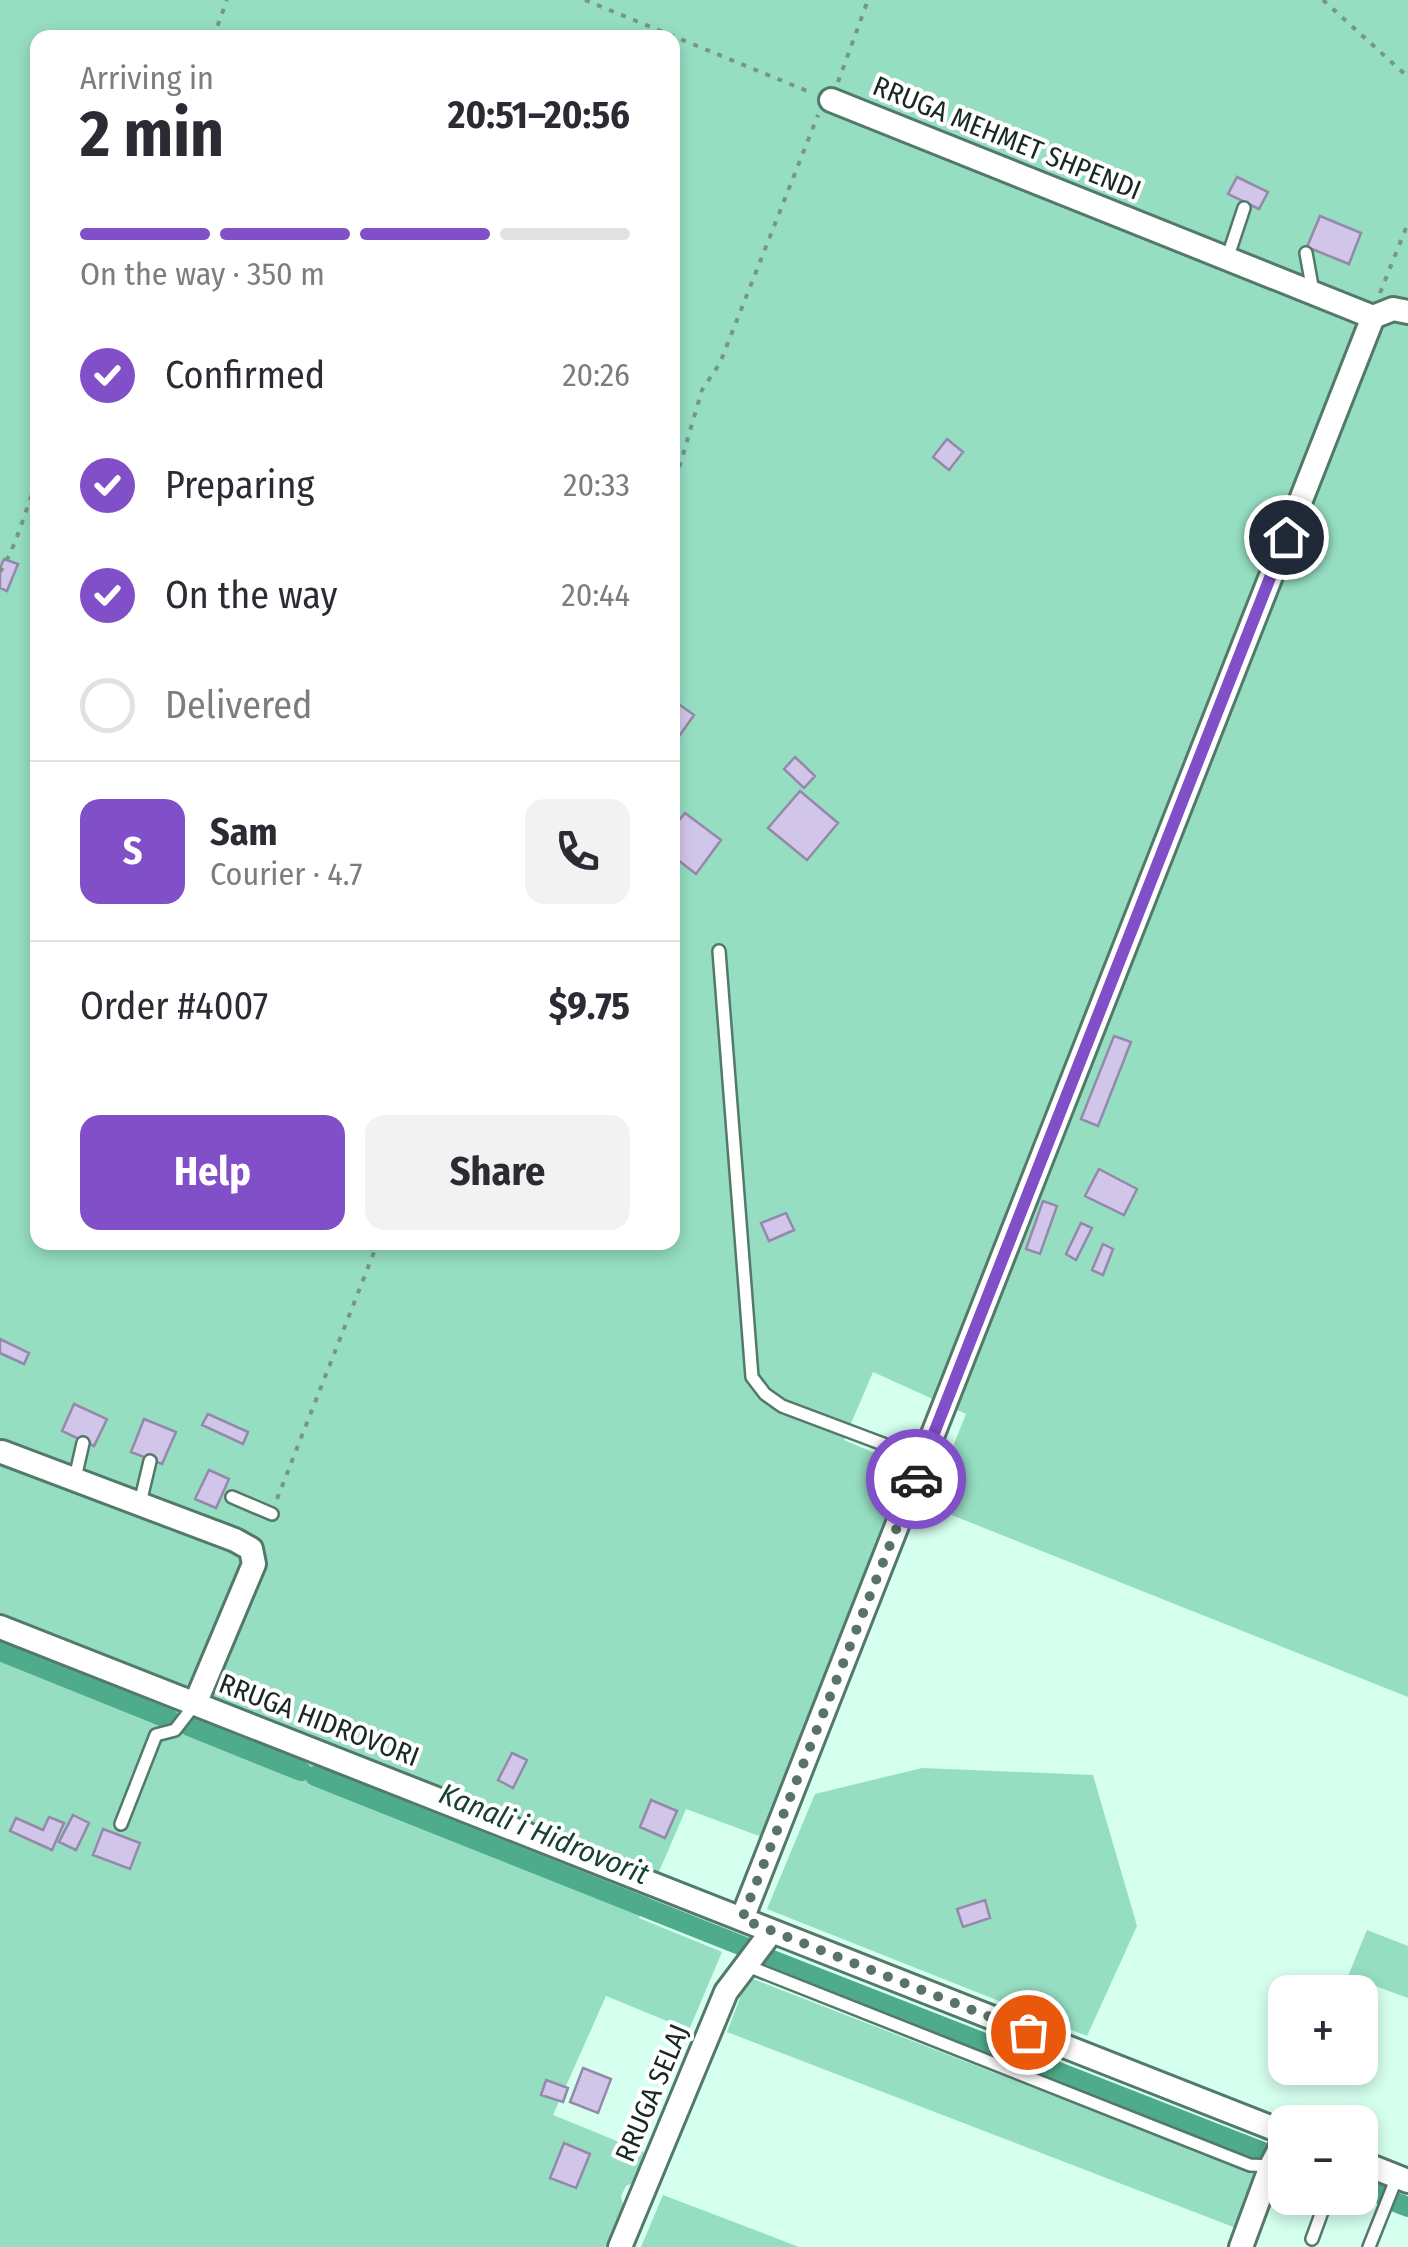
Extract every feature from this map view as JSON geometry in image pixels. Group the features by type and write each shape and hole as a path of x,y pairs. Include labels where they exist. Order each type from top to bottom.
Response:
{"street":[{"name":"RRUGA MEHMET SHPENDI","path":"831,100 1373,317 1392,308 1408,312"},
{"path":"742,1919 1373,317"},
{"path":"1,1452 236,1540 250,1549 254,1564 195,1704"},
{"name":"RRUGA HIDROVORI","path":"0,1627 1268,2129"},
{"name":"RRUGA SELAJ","path":"620,2247 726,1992 772,1931"},
{"path":"1378,2169 1402,2179"},
{"path":"1241,2247 1268,2186"}],"lane":[{"path":"1227,259 1244,208"},
{"path":"1306,254 1312,286 1309,292"},
{"path":"719,951 752,1377 765,1394 782,1406 922,1462"},
{"path":"75,1478 83,1443"},
{"path":"140,1503 150,1461"},
{"path":"232,1497 272,1514"},
{"path":"121,1824 156,1734 175,1730 195,1704"},
{"path":"745,1965 1268,2173"},
{"path":"1369,2247 1402,2179"},
{"path":"1312,2239 1321,2215"}],"path":[{"path":"215,30 227,0"},
{"name":"RRUGA MEHMET SHPENDI","path":"585,0 659,30"},
{"path":"680,465 702,390 720,363 808,137 820,112 831,100 868,0"},
{"path":"1323,0 1408,78"},
{"name":"RRUGA MEHMET SHPENDI","path":"680,39 831,100"},
{"path":"1373,317 1382,284 1408,224"},
{"path":"0,572 30,502"},
{"path":"272,1514 375,1250"}],"green space":[{"path":"0,0 1408,0 1408,1697 929,1506 966,1414 873,1372 844,1440 905,1466 762,1837 686,1809 639,1918 722,1952 689,2030 606,1996 553,2115 644,2152 633,2183 626,2186 621,2196 623,2205 605,2247 0,2247"},
{"path":"922,1768 1093,1775 1137,1926 1087,2036 767,1909 815,1794"},
{"path":"1367,1930 1408,1946 1408,1998 1378,1987 1378,1975 1348,1975"},
{"path":"748,1977 1257,2175 1236,2228 727,2032"},
{"path":"663,2195 799,2247 641,2247"}],"building":[{"path":"1237,177 1268,192 1259,209 1228,194"},
{"path":"1320,216 1361,233 1349,264 1307,247"},
{"path":"947,439 963,452 949,470 933,457"},
{"path":"4,559 18,564 7,591 0,588"},
{"path":"680,705 694,715 680,735"},
{"path":"795,757 815,776 804,788 784,769"},
{"path":"800,791 838,823 807,860 768,828"},
{"path":"685,813 721,840 696,874 680,862 680,819"},
{"path":"1114,1036 1131,1042 1098,1126 1081,1119"},
{"path":"1099,1169 1137,1189 1124,1215 1085,1196"},
{"path":"1043,1201 1057,1206 1040,1254 1026,1249"},
{"path":"786,1213 794,1230 769,1241 761,1223"},
{"path":"1081,1223 1092,1228 1076,1260 1066,1254"},
{"path":"1103,1244 1113,1249 1103,1275 1092,1270"},
{"path":"0,1339 29,1353 24,1364 0,1353"},
{"path":"74,1404 107,1419 94,1446 62,1431"},
{"path":"208,1414 248,1432 243,1444 202,1425"},
{"path":"144,1419 176,1432 162,1464 131,1452"},
{"path":"209,1470 229,1479 216,1508 195,1499"},
{"path":"512,1753 527,1760 513,1788 498,1780"},
{"path":"651,1800 677,1811 665,1838 640,1827"},
{"path":"73,1815 89,1823 76,1850 59,1842"},
{"path":"49,1817 64,1823 52,1850 10,1831 16,1818 43,1830"},
{"path":"103,1829 140,1843 130,1869 93,1855"},
{"path":"985,1900 990,1918 963,1927 957,1909"},
{"path":"583,2068 611,2079 598,2113 570,2102"},
{"path":"546,2080 568,2088 563,2102 541,2095"},
{"path":"564,2143 590,2154 576,2188 550,2178"}],"waterway":[{"name":"Kanali i Hidrovorit","path":"0,1651 169,1719"},
{"name":"Kanali i Hidrovorit","path":"189,1726 301,1771"},
{"name":"Kanali i Hidrovorit","path":"315,1776 750,1949"},
{"name":"Kanali i Hidrovorit","path":"767,1958 1263,2152"},
{"name":"Kanali i Hidrovorit","path":"1395,2202 1408,2207"}],"way so far":[{"path":"916,1479 742,1919 1028,2032"}],"route":[{"path":"916,1479 1286,537"}]}
